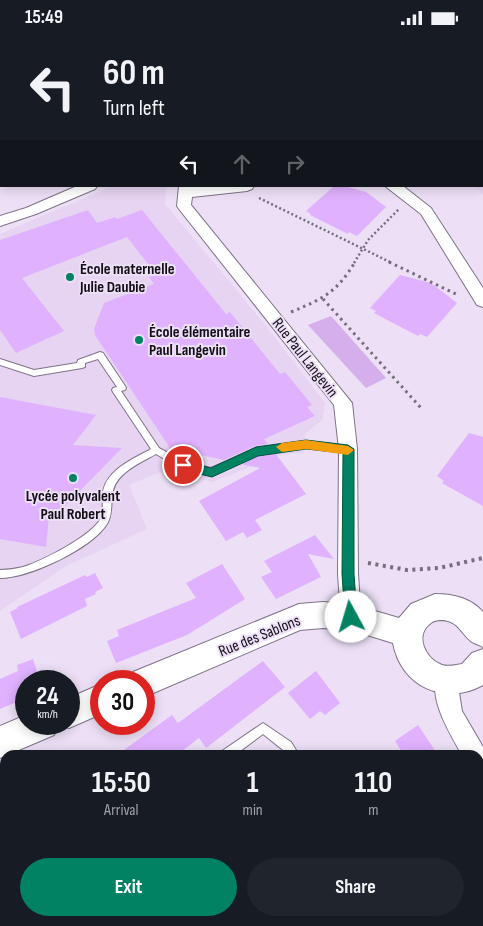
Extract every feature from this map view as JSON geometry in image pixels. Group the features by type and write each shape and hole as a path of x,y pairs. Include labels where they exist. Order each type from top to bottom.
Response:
{"street":[{"path":"0,221 31,211 88,187"},
{"path":"185,190 243,187"},
{"path":"394,187 411,198 426,211 483,301"},
{"name":"Rue Paul Langevin","path":"185,190 184,206 343,403 348,449 348,559 351,617"},
{"path":"483,633 477,623 466,614 454,608 441,606 429,608 418,614 410,623 407,634 408,649 416,664 430,675 446,681 460,680 473,675 483,663"},
{"name":"Rue des Sablons","path":"155,677 299,617 323,615 351,617 407,634"},
{"path":"446,681 451,714 472,750"},
{"path":"0,741 15,735"}],"lane":[{"path":"0,362 34,373 82,365 81,362 100,355 122,388 116,391 156,450 183,465 212,472 256,451 306,444 348,449"},
{"path":"0,574 16,573 54,558 92,535 104,521 109,486 131,464 156,450"},
{"path":"233,750 263,728 290,750"}],"path":[{"path":"243,187 362,249 466,299"},
{"path":"276,318 323,299 347,275 368,240 411,198"},
{"path":"323,299 421,408"},
{"path":"348,559 407,570 439,568 483,558"}],"shaded area":[{"name":"École élémentaire Paul Langevin","path":"111,187 166,187 165,204 266,326 325,403 322,420 305,434 306,444 303,453 283,454 212,482 165,470 129,485 147,529 66,566 0,611 0,234"},
{"path":"474,187 483,187 483,194"},
{"path":"331,316 386,378 366,388 308,325"}],"building":[{"path":"333,187 348,187 366,192 386,207 357,236 349,232 348,234 310,215 306,211"},
{"name":"École élémentaire Paul Langevin","path":"88,210 97,223 115,217 117,219 142,210 226,314 230,312 280,374 285,372 312,405 307,407 315,416 264,439 268,444 255,446 224,460 170,448 95,335 94,329 104,303 154,284 149,277 156,274 127,237 22,278 64,331 16,353 0,330 0,240"},
{"path":"400,275 431,283 457,303 427,337 420,334 418,336 374,313 376,311 370,308"},
{"path":"0,397 96,415 73,445 122,448 54,517 49,517 46,547 0,539"},
{"path":"469,433 483,437 483,506 442,483 444,481 437,476"},
{"path":"275,453 306,494 255,520 262,530 247,538 243,532 226,541 199,501 260,468 241,464 258,456"},
{"path":"315,535 334,559 308,554 321,577 276,599 261,577 272,572 264,561"},
{"path":"222,564 245,599 187,635 116,663 107,641 119,636 117,630 196,598 186,583"},
{"path":"95,573 103,588 85,599 87,606 21,639 10,612 85,575 87,577"},
{"path":"33,659 36,670 18,670 17,665"},
{"path":"263,661 285,687 206,748 199,738 183,750 124,750 144,735 155,735 155,727 172,715 178,723"},
{"path":"316,671 340,703 325,715 320,711 310,719 288,693"},
{"path":"15,672 15,703 0,709 0,679"},
{"path":"418,725 435,750 401,750 395,741"}],"slow traffic":[{"path":"282,447 306,444 348,450"}],"place":[{"name":"École maternelle Julie Daubie","path":"70,277"},
{"name":"École élémentaire Paul Langevin","path":"139,340"},
{"name":"Lycée polyvalent Paul Robert","path":"73,478"}],"route":[{"path":"183,465 212,472 256,451 306,444 348,449 348,574 351,617"}]}
